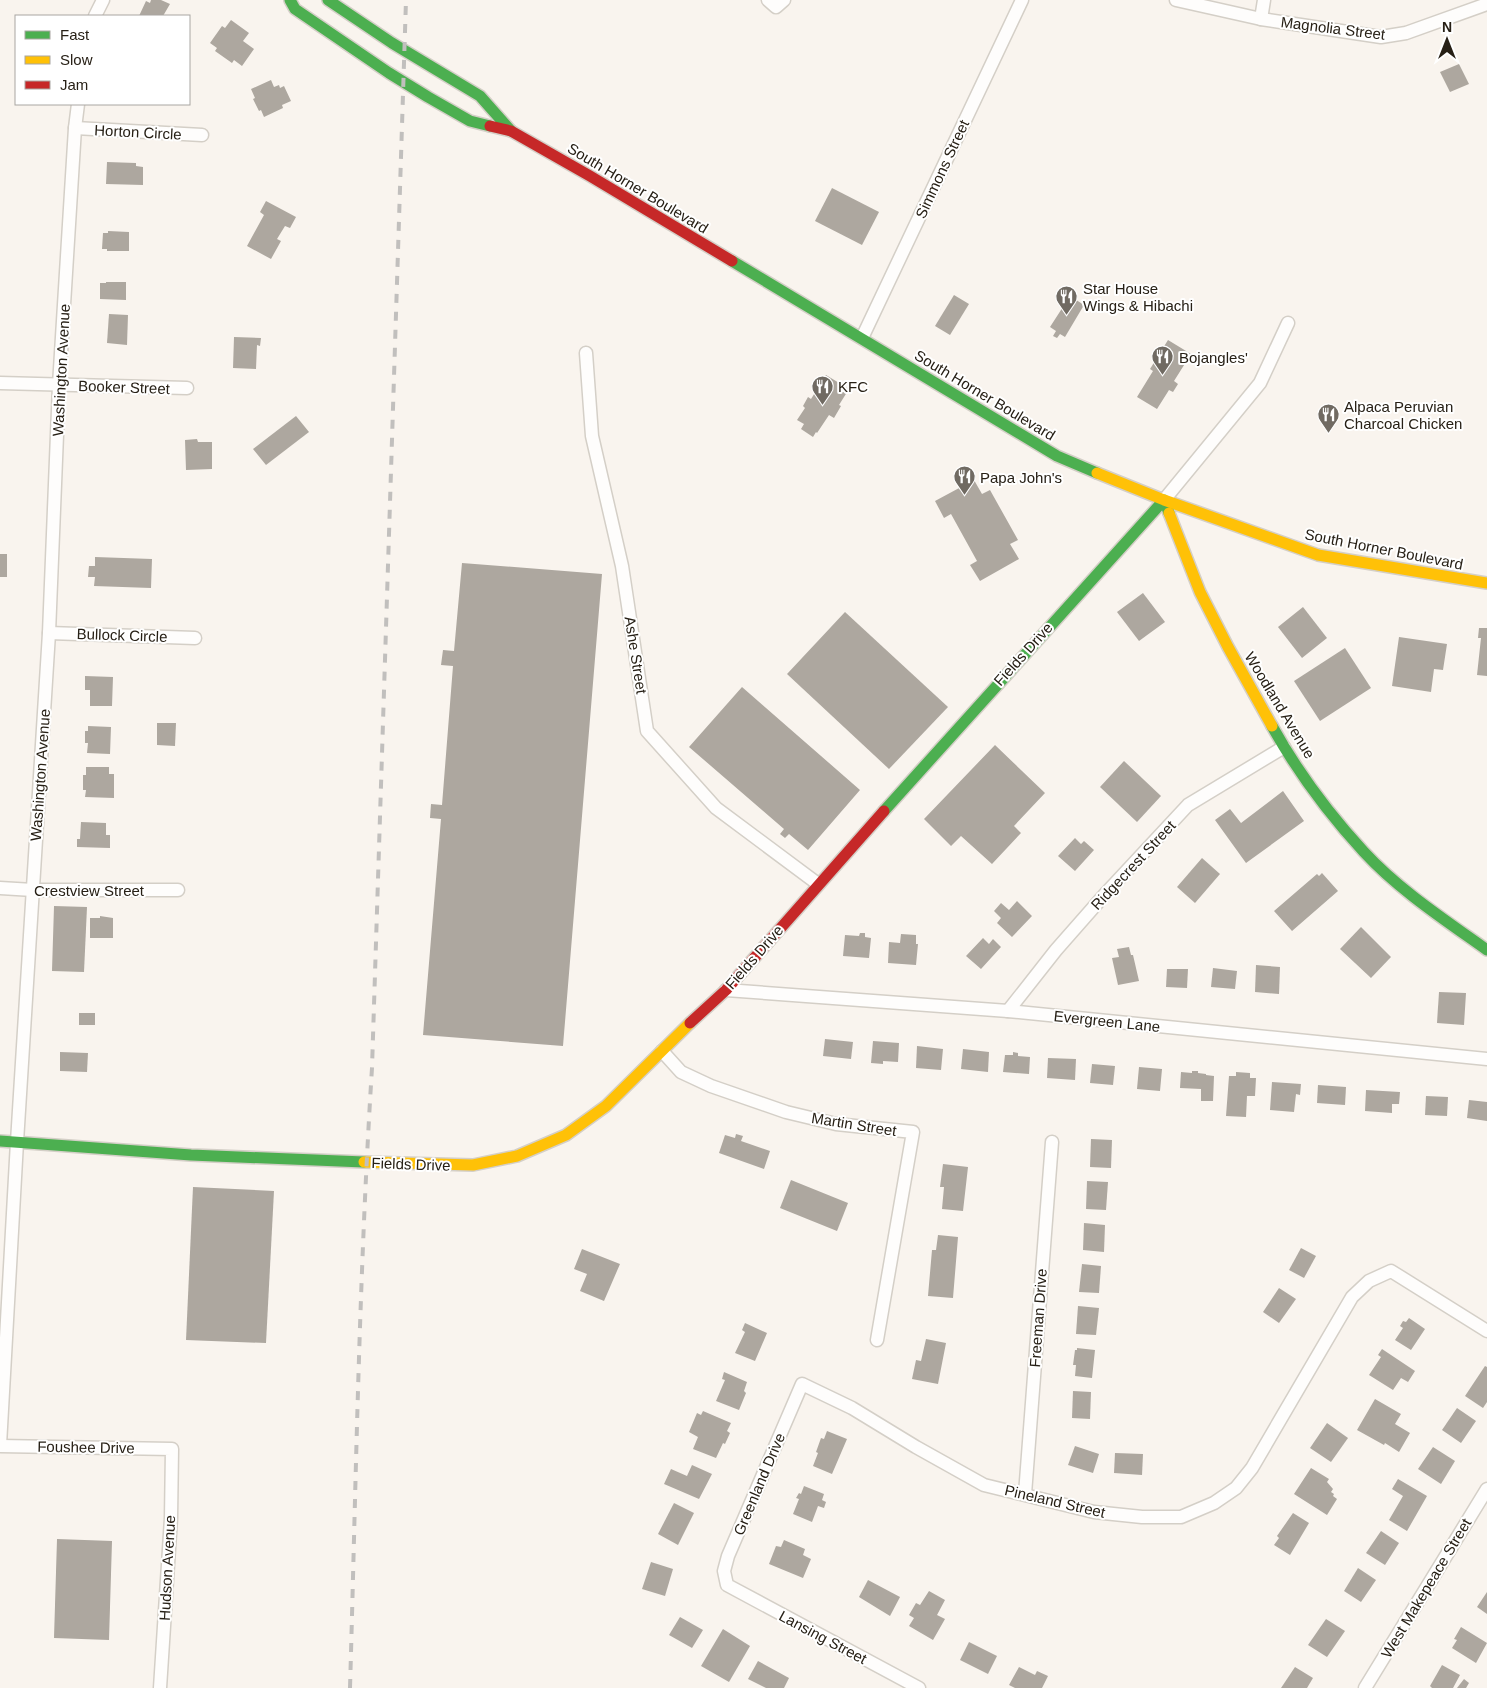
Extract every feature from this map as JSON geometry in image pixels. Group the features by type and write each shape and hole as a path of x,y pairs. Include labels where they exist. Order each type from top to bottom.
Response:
{"street":[{"path":"96,15 103,0"},
{"name":"South Horner Boulevard","path":"290,0 295,9 381,68 428,97 470,121 511,131 590,176 1057,456 1164,500 1293,548 1318,555 1487,583"},
{"name":"South Horner Boulevard","path":"328,0 392,43 480,96 511,131"},
{"name":"Simmons Street","path":"862,338 1022,0"},
{"name":"Magnolia Street","path":"1176,0 1262,19 1381,37 1406,33 1487,4"},
{"path":"1262,19 1264,0"},
{"name":"Washington Avenue","path":"0,1446 49,633 59,385 78,105"},
{"name":"Horton Circle","path":"75,128 202,135"},
{"name":"Fields Drive","path":"0,1141 191,1155 473,1165 517,1156 566,1135 606,1106 726,990 818,884 1164,500 1260,383 1288,323"},
{"name":"Ashe Street","path":"586,353 592,436 622,566 648,731 716,808 818,884"},
{"name":"Booker Street","path":"0,383 187,388"},
{"name":"Woodland Avenue","path":"1164,500 1200,592 1228,647 1284,747 1326,806 1365,853 1432,910 1487,950"},
{"name":"Bullock Circle","path":"49,633 195,638"},
{"name":"Ridgecrest Street","path":"1008,1011 1075,928 1188,805 1284,747"},
{"name":"Crestview Street","path":"0,888 33,890 178,890"},
{"name":"Evergreen Lane","path":"726,990 1008,1011 1487,1059"},
{"name":"Martin Street","path":"662,1051 682,1072 711,1086 786,1112 836,1124 913,1132 877,1340"},
{"name":"Freeman Drive","path":"1025,1494 1052,1142"},
{"name":"Pineland Street","path":"802,1384 852,1408 984,1485 1094,1512 1142,1516 1181,1516 1214,1502 1236,1488 1252,1468 1352,1297 1369,1281 1392,1271 1487,1331"},
{"name":"Greenland Drive","path":"727,1585 724,1571 728,1556 802,1384"},
{"name":"Foushee Drive","path":"0,1446 172,1449"},
{"name":"Hudson Avenue","path":"160,1688 171,1518 172,1449"},
{"name":"West Makepeace Street","path":"1371,1686 1487,1488"},
{"name":"Lansing Street","path":"727,1585 919,1688"}],"building":[{"path":"151,0 161,0 170,4 164,15 139,15 146,1 150,3"},
{"path":"231,20 249,33 243,41 254,49 242,66 234,60 232,63 215,51 217,48 210,43 222,26 225,28"},
{"path":"1459,64 1469,84 1450,92 1440,72"},
{"path":"271,80 274,87 279,85 280,88 284,86 291,101 282,105 283,108 264,117 253,99 255,98 251,89"},
{"path":"107,162 136,163 136,166 143,167 143,185 106,184"},
{"path":"832,188 879,212 862,245 815,221"},
{"path":"266,201 296,217 290,228 285,226 277,239 281,241 271,259 247,246 264,215 260,212"},
{"path":"108,231 129,232 129,251 107,251 107,249 102,249 103,233 108,233"},
{"path":"126,282 126,300 100,299 100,283"},
{"path":"954,295 969,304 950,335 935,326"},
{"name":"Star House Wings & Hibachi","path":"1070,296 1084,305 1065,337 1060,334 1057,338 1053,336 1056,331 1050,327"},
{"path":"109,314 128,315 127,345 107,343"},
{"path":"234,337 261,338 260,346 257,345 256,369 233,368"},
{"name":"Bojangles'","path":"1168,340 1191,354 1174,381 1178,384 1173,392 1169,390 1157,409 1137,397 1153,371 1150,369"},
{"name":"KFC","path":"826,375 849,389 839,405 841,406 834,418 829,415 813,437 801,429 804,424 797,420 805,408 803,406 808,397 811,399"},
{"path":"296,416 309,432 266,465 253,449"},
{"path":"197,439 198,442 212,442 212,469 186,470 185,440"},
{"path":"974,480 982,494 990,490 1018,540 1010,544 1019,559 980,581 970,565 977,561 951,514 944,518 935,501"},
{"path":"0,554 7,554 7,577 0,577"},
{"path":"95,557 152,559 151,588 94,586 95,577 88,577 89,566 95,566"},
{"path":"462,563 602,574 563,1046 423,1035 441,819 430,818 431,804 442,805 453,666 441,665 443,650 454,651"},
{"path":"1143,593 1165,622 1139,641 1117,612"},
{"path":"1303,607 1327,638 1302,658 1278,627"},
{"path":"845,612 948,707 889,769 787,674"},
{"path":"1479,628 1487,628 1487,676 1477,675 1481,638 1478,638"},
{"path":"1399,637 1447,644 1443,670 1434,669 1431,692 1392,686"},
{"path":"1345,648 1371,688 1320,721 1294,681"},
{"path":"85,676 113,677 112,706 90,706 90,690 85,690"},
{"path":"742,687 860,790 808,850 789,834 785,838 780,834 784,829 689,747"},
{"path":"157,723 176,723 175,746 157,745"},
{"path":"88,726 111,727 110,754 87,753 88,743 85,743 85,731 88,731"},
{"path":"995,745 1045,793 1014,826 1021,833 992,864 961,836 951,846 924,819"},
{"path":"1124,761 1161,796 1137,822 1100,787"},
{"path":"86,767 109,767 109,774 114,774 114,798 85,797 86,790 83,790 83,775 86,775"},
{"path":"1283,791 1304,821 1246,863 1215,820 1230,809 1241,823"},
{"path":"81,822 106,823 106,835 110,835 110,848 77,847 77,839 80,839"},
{"path":"1075,838 1081,844 1084,841 1094,850 1075,871 1058,856"},
{"path":"1202,858 1220,874 1195,903 1177,887"},
{"path":"1322,873 1338,891 1292,931 1274,911 1317,874 1319,876"},
{"path":"1017,901 1032,916 1012,937 997,923 1001,918 994,911 1001,903 1009,910"},
{"path":"54,906 87,907 84,972 52,971"},
{"path":"100,916 113,918 113,938 90,938 90,918 100,918"},
{"path":"1361,927 1391,957 1371,978 1340,949"},
{"path":"860,933 865,933 865,937 871,938 869,958 843,956 845,935 859,936"},
{"path":"901,934 916,935 916,944 918,944 916,965 888,963 889,942 900,943"},
{"path":"983,938 989,944 993,939 1001,947 981,969 966,956"},
{"path":"1129,947 1131,955 1133,955 1139,981 1118,985 1112,958 1119,957 1117,949"},
{"path":"1256,965 1280,967 1279,994 1255,992"},
{"path":"1213,968 1237,971 1235,989 1211,987"},
{"path":"1167,969 1188,969 1187,988 1166,987"},
{"path":"1439,992 1466,993 1464,1025 1437,1023"},
{"path":"79,1013 95,1013 95,1025 79,1025"},
{"path":"825,1039 853,1042 851,1059 823,1056"},
{"path":"873,1041 899,1043 898,1062 883,1061 883,1064 871,1063"},
{"path":"917,1046 943,1049 941,1070 916,1068"},
{"path":"963,1049 989,1052 988,1072 961,1069"},
{"path":"60,1052 88,1053 87,1072 60,1071"},
{"path":"1013,1052 1018,1053 1018,1056 1030,1057 1029,1074 1003,1072 1005,1055 1013,1055"},
{"path":"1048,1058 1076,1059 1075,1080 1047,1078"},
{"path":"1092,1064 1115,1066 1113,1085 1090,1083"},
{"path":"1139,1067 1162,1069 1160,1091 1137,1089"},
{"path":"1192,1071 1214,1076 1213,1101 1201,1101 1201,1089 1180,1088 1181,1072 1192,1073"},
{"path":"1236,1072 1250,1073 1250,1078 1256,1078 1255,1096 1247,1096 1246,1117 1226,1116 1229,1076 1236,1076"},
{"path":"1272,1082 1301,1084 1300,1095 1296,1094 1294,1112 1270,1110"},
{"path":"1318,1085 1346,1087 1345,1105 1317,1103"},
{"path":"1366,1090 1400,1092 1399,1104 1392,1104 1392,1113 1365,1111"},
{"path":"1426,1096 1448,1097 1447,1116 1425,1115"},
{"path":"1469,1100 1487,1102 1487,1121 1467,1118"},
{"path":"736,1134 743,1136 741,1141 770,1151 764,1169 719,1153 725,1135 735,1138"},
{"path":"1091,1139 1112,1140 1111,1168 1090,1167"},
{"path":"943,1164 968,1167 963,1211 942,1209 944,1187 940,1187"},
{"path":"791,1180 848,1203 837,1231 780,1208"},
{"path":"1087,1181 1108,1182 1106,1210 1086,1209"},
{"path":"193,1187 274,1191 266,1343 186,1340"},
{"path":"1084,1223 1105,1225 1104,1252 1083,1250"},
{"path":"938,1235 958,1237 953,1298 928,1296 932,1250 936,1250"},
{"path":"1301,1248 1316,1256 1304,1278 1289,1270"},
{"path":"582,1249 620,1264 604,1301 580,1291 587,1274 574,1269"},
{"path":"1082,1264 1101,1266 1099,1293 1079,1292"},
{"path":"1279,1288 1296,1299 1279,1323 1263,1312"},
{"path":"1078,1306 1099,1308 1096,1335 1076,1334"},
{"path":"1409,1318 1425,1329 1411,1350 1395,1340 1403,1328 1400,1326 1403,1321 1406,1322"},
{"path":"745,1323 767,1333 755,1361 735,1353 745,1332 742,1330"},
{"path":"926,1339 946,1343 938,1384 912,1379 916,1360 921,1361"},
{"path":"1077,1348 1095,1350 1092,1378 1075,1376 1076,1365 1073,1365"},
{"path":"1382,1349 1415,1371 1408,1382 1401,1378 1393,1390 1369,1375 1381,1357 1378,1355"},
{"path":"1485,1366 1487,1367 1487,1402 1483,1408 1465,1396"},
{"path":"724,1372 747,1382 744,1391 746,1393 739,1410 716,1401 725,1380 722,1379"},
{"path":"1073,1391 1091,1392 1090,1419 1072,1418"},
{"path":"1375,1399 1401,1414 1395,1424 1410,1433 1399,1452 1357,1430"},
{"path":"1457,1408 1476,1421 1461,1443 1442,1430"},
{"path":"703,1411 731,1423 727,1431 730,1433 716,1458 693,1449 698,1437 689,1432 697,1413 701,1415"},
{"path":"1327,1423 1348,1438 1331,1462 1310,1448"},
{"path":"827,1431 847,1439 832,1474 813,1466 821,1438 824,1439"},
{"path":"1075,1446 1099,1454 1093,1473 1068,1465"},
{"path":"1433,1447 1455,1461 1441,1484 1418,1469"},
{"path":"1115,1453 1143,1454 1142,1475 1114,1473"},
{"path":"692,1465 712,1474 699,1499 664,1484 671,1469 687,1476"},
{"path":"1311,1468 1329,1479 1327,1482 1333,1489 1331,1492 1337,1499 1327,1515 1294,1494"},
{"path":"1398,1479 1427,1496 1407,1531 1389,1520 1403,1496 1392,1489"},
{"path":"804,1486 824,1494 822,1500 826,1502 824,1508 818,1506 812,1522 793,1514 799,1499 796,1498 799,1493 801,1494"},
{"path":"674,1503 694,1513 678,1545 658,1534"},
{"path":"1293,1513 1309,1523 1290,1555 1274,1545 1279,1538 1277,1536"},
{"path":"1381,1531 1399,1543 1385,1565 1366,1553"},
{"path":"57,1539 112,1541 109,1640 54,1638"},
{"path":"784,1540 805,1549 803,1555 811,1559 803,1578 769,1564 776,1546 781,1547"},
{"path":"651,1562 673,1569 665,1596 642,1589"},
{"path":"1358,1568 1376,1580 1361,1602 1344,1591"},
{"path":"868,1580 900,1597 890,1616 859,1597"},
{"path":"929,1591 945,1600 937,1615 945,1619 933,1640 909,1626 914,1618 909,1615 916,1603 920,1605"},
{"path":"1487,1592 1487,1614 1477,1607"},
{"path":"680,1617 703,1630 692,1648 669,1635"},
{"path":"1326,1619 1345,1631 1327,1657 1308,1645"},
{"path":"1461,1627 1487,1643 1476,1663 1452,1648 1457,1640 1454,1639"},
{"path":"723,1629 750,1646 729,1682 701,1666"},
{"path":"969,1642 997,1656 988,1674 960,1660"},
{"path":"758,1661 789,1678 784,1688 766,1688 748,1679"},
{"path":"1442,1665 1460,1675 1453,1688 1432,1688 1430,1686"},
{"path":"1019,1667 1035,1675 1037,1671 1048,1676 1042,1688 1015,1688 1009,1685"},
{"path":"1295,1667 1313,1678 1307,1688 1281,1688"},
{"path":"1464,1679 1469,1683 1466,1688 1457,1688"}],"railway":[{"path":"350,1688 361,1301 372,1068 406,0"}],"traffic: fast":[{"path":"290,0 295,9 389,73 470,121 490,126"},
{"path":"328,0 392,43 480,96 511,131"},
{"path":"732,261 1057,456 1097,473"},
{"path":"884,811 1164,500 1169,513"},
{"path":"1272,726 1314,792 1364,852 1407,892 1487,950"},
{"path":"0,1141 191,1155 364,1162"}],"traffic: slow":[{"path":"1097,473 1164,500 1318,555 1487,583"},
{"path":"1169,513 1200,592 1272,726"},
{"path":"364,1162 473,1165 517,1156 566,1135 606,1106 690,1023"}],"traffic: jam":[{"path":"490,126 511,131 732,261"},
{"path":"690,1023 726,990 884,811"}],"place":[{"name":"Star House Wings & Hibachi","path":"1067,316"},
{"name":"Bojangles'","path":"1163,376"},
{"name":"KFC","path":"822,405"},
{"name":"Alpaca Peruvian Charcoal Chicken","path":"1328,434"},
{"name":"Papa John's","path":"964,496"}]}
